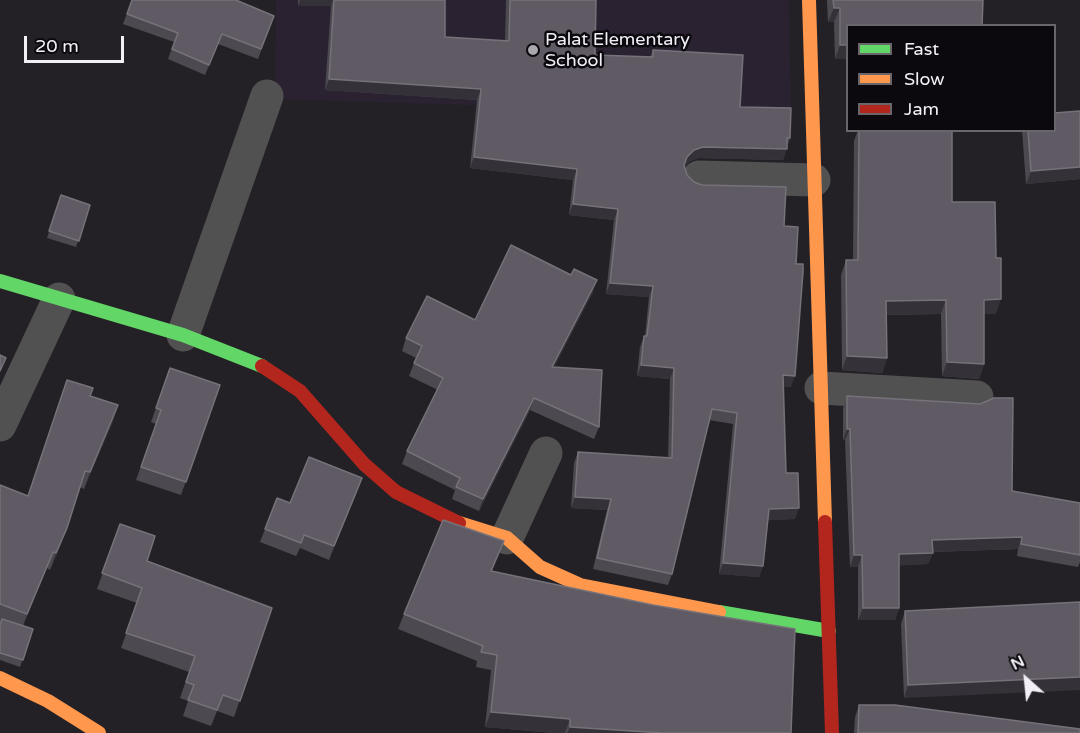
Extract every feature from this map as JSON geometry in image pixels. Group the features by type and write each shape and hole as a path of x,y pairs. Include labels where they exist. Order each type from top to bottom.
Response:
{"street":[{"path":"809,0 832,733"},
{"path":"183,335 267,96"},
{"path":"699,177 814,180"},
{"path":"0,281 183,335 269,369 300,391 364,464 396,492 426,509 462,524 507,538 540,567 580,585 652,601 829,631"},
{"path":"0,425 59,299"},
{"path":"821,388 977,397"},
{"path":"507,538 546,453"},
{"path":"0,678 48,702 99,733"}],"shaded area":[{"name":"Palat Elementary School","path":"276,0 789,0 791,115 275,99"}],"building":[{"path":"132,0 236,0 274,16 261,49 222,34 209,65 172,49 178,33 127,14"},
{"path":"334,0 445,0 445,37 509,41 510,0 596,0 595,55 653,57 653,50 743,55 740,107 791,108 790,138 787,138 787,149 703,147 694,150 687,157 684,165 687,175 694,182 702,185 786,187 784,226 798,227 796,264 803,264 803,272 795,376 783,375 786,473 798,473 799,508 769,509 763,566 723,563 737,413 712,409 672,574 597,558 611,499 575,497 578,452 672,458 674,368 641,365 653,286 610,283 618,209 573,204 577,169 474,157 481,89 329,79"},
{"path":"833,0 983,0 982,24 846,24 846,45 840,45 840,8 834,8"},
{"path":"1080,111 1080,167 1031,171 1028,132 1056,132 1056,113"},
{"path":"859,132 952,132 952,202 995,202 996,258 1001,258 1001,299 984,300 984,364 947,362 946,300 886,301 887,358 847,356 846,260 858,260"},
{"path":"61,195 90,205 79,241 49,231"},
{"path":"511,245 571,275 574,269 597,280 552,367 602,370 599,427 534,398 483,499 456,487 460,478 407,451 443,378 414,363 422,346 406,338 427,296 475,320"},
{"path":"0,355 6,358 0,371"},
{"path":"170,368 220,385 186,482 141,467 161,410 156,408"},
{"path":"67,380 93,388 90,396 118,405 90,472 85,471 67,528 56,553 53,552 27,614 0,604 0,485 28,496"},
{"path":"847,396 980,404 994,398 1013,398 1012,491 1080,503 1080,555 1021,544 1022,537 932,540 933,553 899,554 899,608 863,608 862,555 854,555"},
{"path":"309,457 362,478 334,546 304,535 301,543 265,529 277,498 290,503"},
{"path":"443,520 504,541 491,571 653,605 795,629 791,733 663,733 570,727 570,719 491,712 497,655 481,652 483,646 404,614"},
{"path":"120,524 155,536 147,561 272,608 240,701 223,695 217,710 188,700 194,685 186,682 195,656 126,633 142,588 102,573"},
{"path":"1080,602 1080,677 908,685 905,611"},
{"path":"2,619 33,629 23,660 0,653"},
{"path":"859,705 895,705 1080,729 1080,733 858,733"}],"traffic: fast":[{"path":"0,281 183,335 262,366"},
{"path":"719,612 829,631"}],"traffic: slow":[{"path":"809,0 825,522"},
{"path":"459,523 507,538 540,567 580,585 719,612"},
{"path":"0,678 48,701 99,733"}],"traffic: jam":[{"path":"262,366 300,391 364,464 396,492 459,523"},
{"path":"825,522 832,733"}],"place":[{"name":"Palat Elementary School","path":"533,50"}]}
